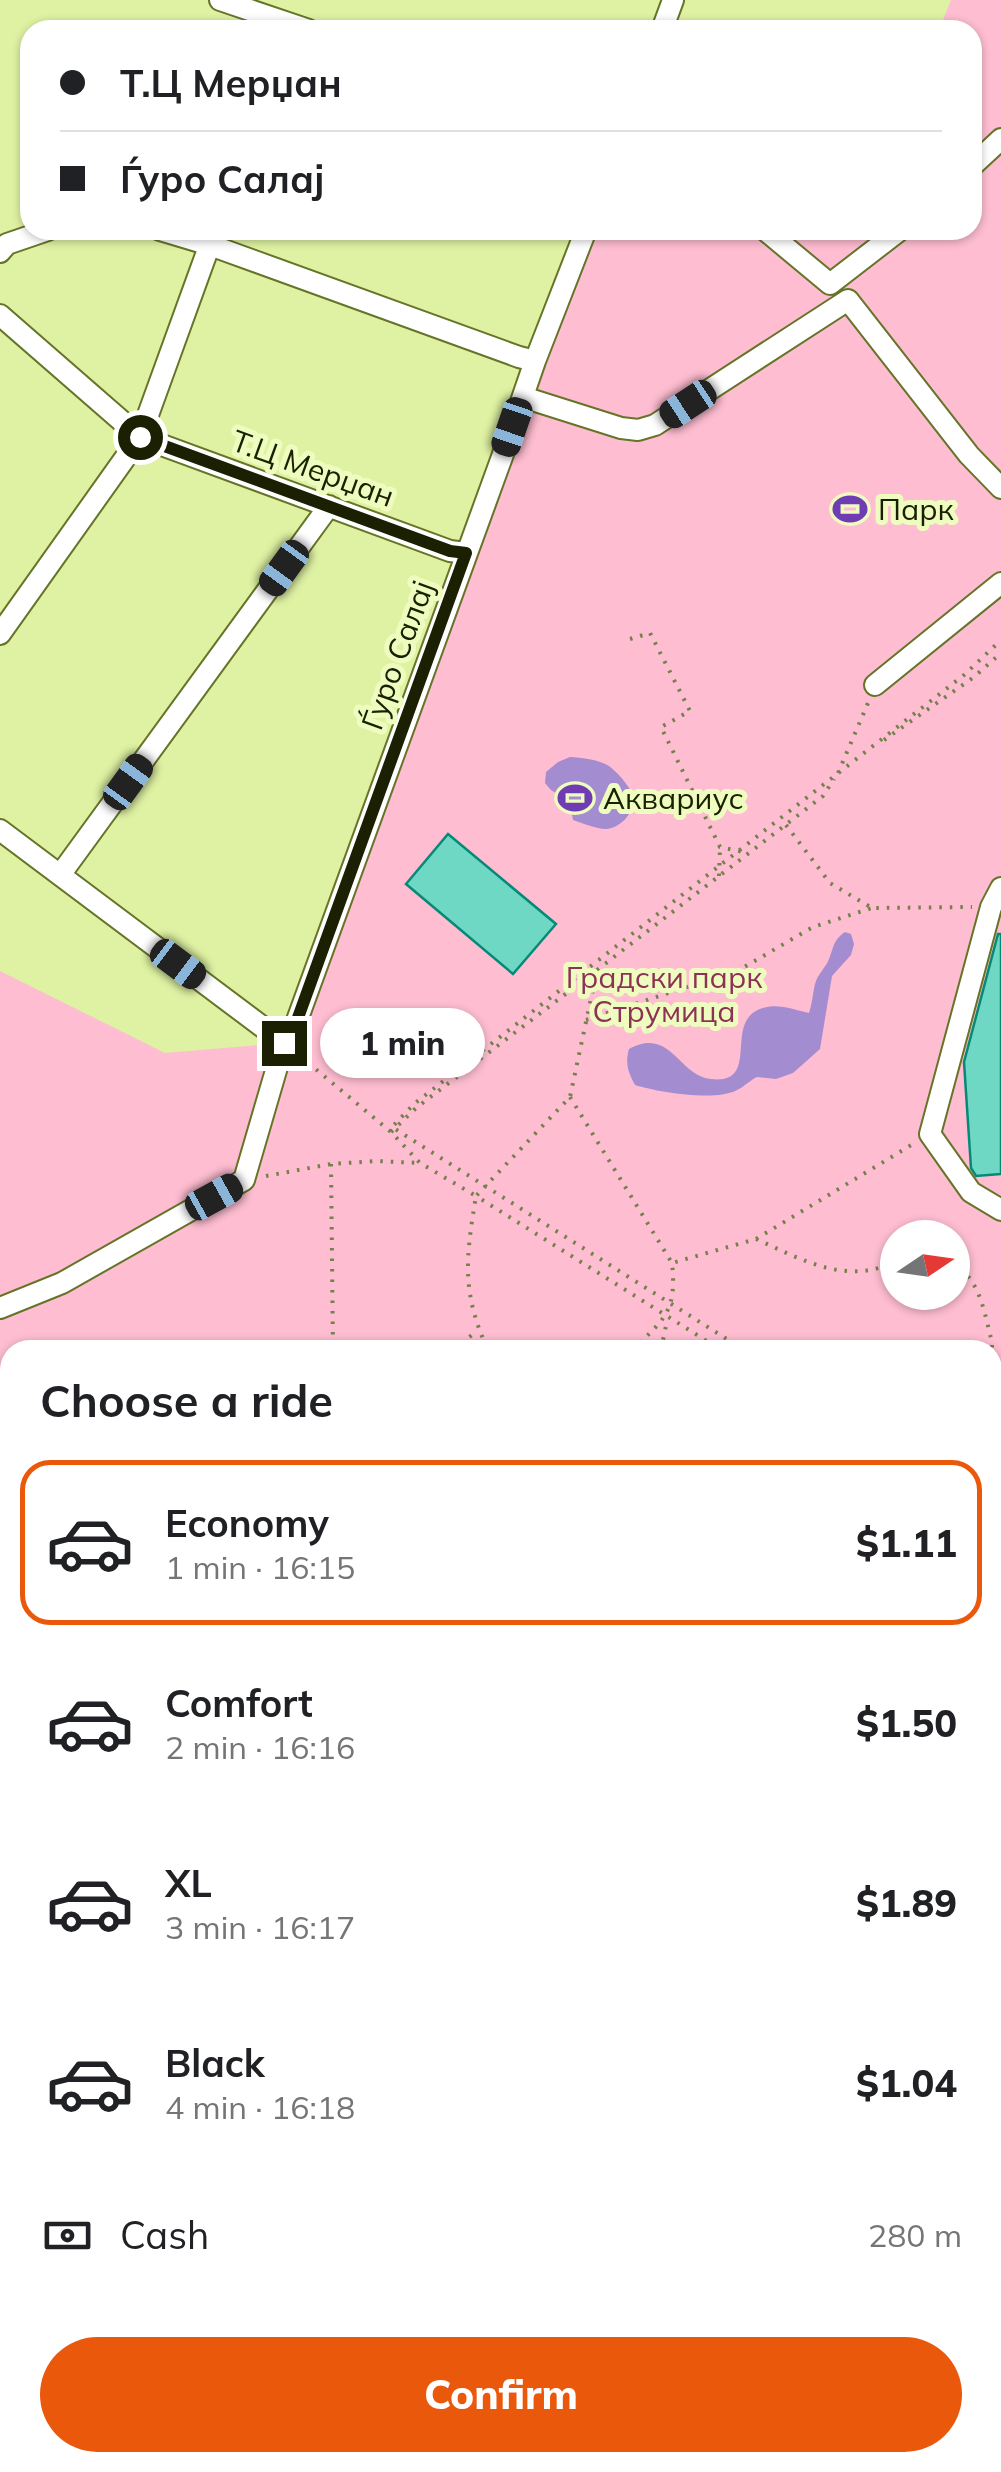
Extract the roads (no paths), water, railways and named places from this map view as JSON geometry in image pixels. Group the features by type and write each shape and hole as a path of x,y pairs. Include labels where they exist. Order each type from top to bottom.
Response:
{"street":[{"path":"220,0 271,20"},
{"path":"982,156 1001,138"},
{"path":"0,634 140,437 211,240"},
{"path":"217,240 518,357 535,360"},
{"name":"Ѓуро Салај","path":"0,1308 62,1282 244,1180 284,1043 295,1026 535,360 582,240"},
{"path":"777,240 848,300 969,454 1001,488"},
{"path":"830,284 887,240"},
{"path":"522,397 621,428 638,430 655,425 848,300"},
{"path":"0,315 140,437"},
{"name":"Т.Ц Мерџан","path":"140,437 450,551 466,553"},
{"path":"60,874 329,506"},
{"path":"875,685 1001,582"},
{"path":"0,830 284,1043"},
{"path":"996,897 930,1134 972,1192 1001,1210"}],"place":[{"name":"Парк","path":"850,509"},
{"name":"Аквариус","path":"575,798"}],"park label":[{"name":"Градски парк Струмица","path":"664,994"}]}
